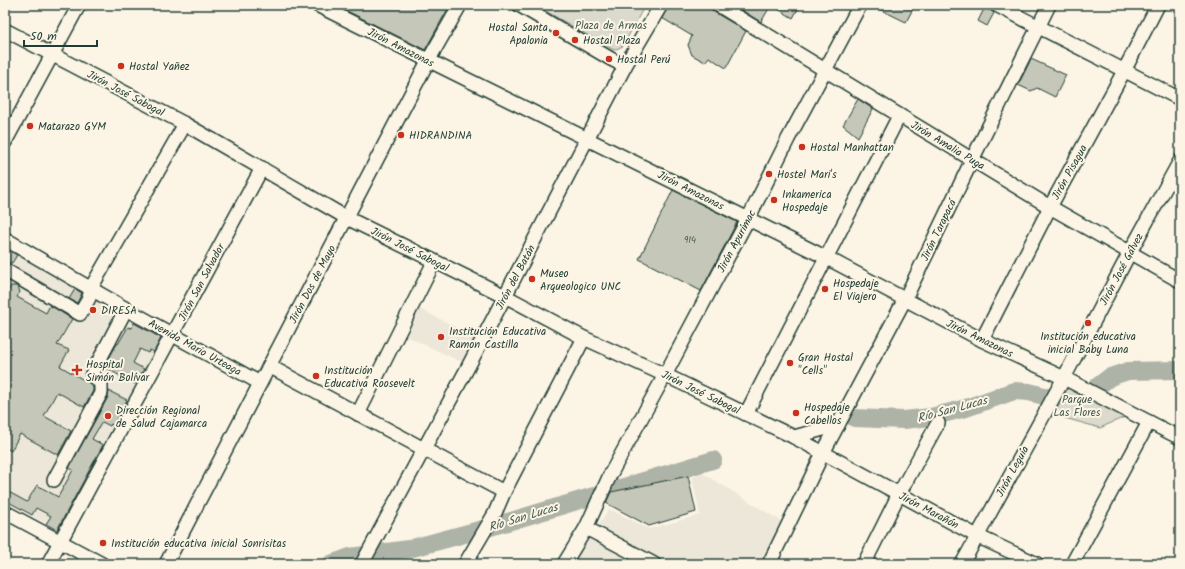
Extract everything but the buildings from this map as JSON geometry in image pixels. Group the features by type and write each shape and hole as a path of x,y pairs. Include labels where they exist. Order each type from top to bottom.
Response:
{"street":[{"path":"5,142 79,5"},
{"name":"Jirón Amazonas","path":"317,5 827,258 982,340 1064,378 1180,438"},
{"name":"Jirón Dos de Mayo","path":"166,564 428,61 460,5"},
{"path":"519,5 625,66"},
{"name":"Jirón del Batán","path":"365,558 468,367 625,66 661,5"},
{"name":"Jirón Amalia Puga","path":"718,5 1050,207 1180,281"},
{"name":"Jirón Apurímac","path":"586,528 610,475 748,219 788,139 860,5"},
{"path":"996,5 1180,99"},
{"name":"Jirón Tarapacá","path":"769,564 823,453 904,299 1050,5"},
{"name":"Jirón Pisagua","path":"982,340 1050,207 1158,5"},
{"name":"Jirón José Sabogal","path":"5,30 186,124 347,218 505,296 584,338 794,437 823,453"},
{"path":"746,414 899,116"},
{"path":"5,270 80,314 89,298 91,288 186,124"},
{"name":"Jirón José Gálvez","path":"1064,378 1180,161"},
{"name":"Jirón San Salvador","path":"48,564 262,168"},
{"name":"Avenida Mario Urteaga","path":"5,239 126,309 260,383"},
{"path":"358,414 434,262"},
{"path":"54,480 101,393 101,384 92,374 126,309"},
{"path":"465,564 495,513 504,492 584,338"},
{"path":"269,366 504,492"},
{"name":"Jirón Leguía","path":"962,564 1064,378"},
{"path":"1072,564 1149,422"},
{"path":"864,564 899,494 938,423"},
{"path":"794,437 838,425"},
{"name":"Jirón Marañón","path":"823,453 977,536 1037,564"},
{"path":"5,512 60,543 102,564"},
{"path":"564,564 586,528 654,564"}],"shaded area":[{"name":"Hospital Simón Bolívar","path":"5,242 166,338 61,532 5,501"},
{"name":"Institución Educativa Ramon Castilla","path":"418,308 479,339 466,364 404,335"},
{"path":"704,474 784,523 764,564 666,564 598,525 609,509 649,529 700,515 692,477"},
{"path":"588,536 644,564 572,564"}],"green space":[{"name":"Plaza de Armas","path":"535,5 645,5 623,46 614,50"},
{"name":"Parque Las Flores","path":"1070,384 1129,415 1100,428 1054,415"}],"waterway":[{"name":"Río San Lucas","path":"1097,387 1110,377 1128,371 1180,370"},
{"name":"Río San Lucas","path":"854,418 904,420 931,417 966,408 1014,391 1029,392 1048,397"},
{"name":"Río San Lucas","path":"331,564 350,557 409,549 494,526 713,460"}],"place":[{"name":"Hostal Santa Apalonia","path":"556,33"},
{"name":"Hostal Plaza","path":"575,40"},
{"name":"Hostal Perú","path":"609,59"},
{"name":"Hostal Yañez","path":"121,66"},
{"name":"Matarazo GYM","path":"30,126"},
{"name":"HIDRANDINA","path":"401,135"},
{"name":"Hostal Manhattan","path":"802,147"},
{"name":"Hostel Mari's","path":"769,174"},
{"name":"Inkamerica Hospedaje","path":"774,200"},
{"name":"Museo Arqueologico UNC","path":"532,279"},
{"name":"Hospedaje El Viajero","path":"825,289"},
{"name":"DIRESA","path":"93,310"},
{"name":"Institución educativa inicial Baby Luna","path":"1088,323"},
{"name":"Institución Educativa Ramon Castilla","path":"441,337"},
{"name":"Gran Hostal \"Cells\"","path":"790,363"},
{"name":"Hospital Simón Bolívar","path":"77,370"},
{"name":"Institución Educativa Roosevelt","path":"316,376"},
{"name":"Hospedaje Cabellos","path":"796,413"},
{"name":"Dirección Regional de Salud Cajamarca","path":"108,416"},
{"name":"Institución educativa inicial Sonrisitas","path":"103,543"}]}
